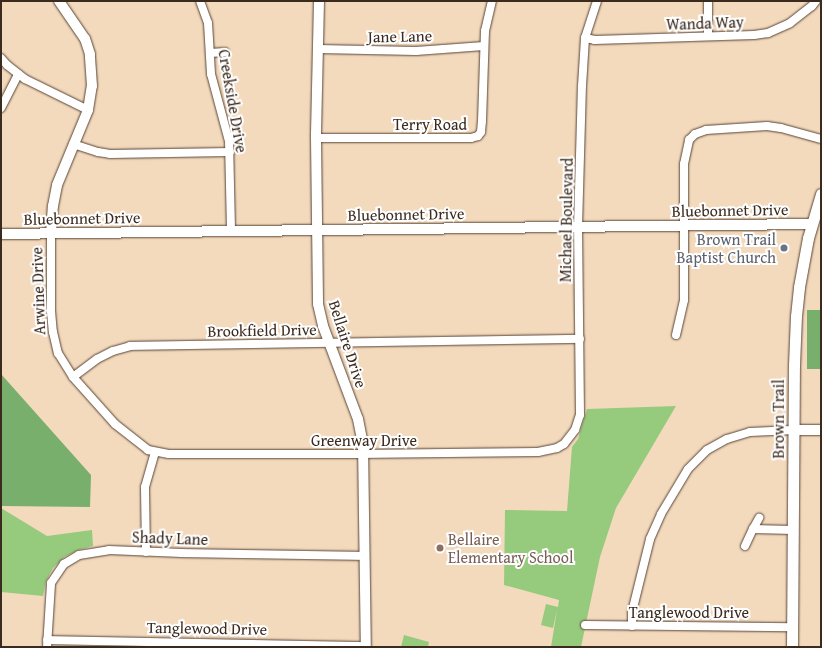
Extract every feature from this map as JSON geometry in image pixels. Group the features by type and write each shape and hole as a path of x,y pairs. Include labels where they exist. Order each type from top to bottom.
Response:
{"main road":[{"name":"Brown Trail","path":"792,647 796,316 799,287 811,224 821,194"}],"street":[{"name":"Arwine Drive","path":"59,1 85,40 90,54 92,86 88,110 54,193 51,233 53,332 58,353 73,377 115,424 138,443 148,450 155,452"},
{"name":"Creekside Drive","path":"200,1 208,23 211,74 215,93 227,130 230,152 231,232"},
{"name":"Bellaire Drive","path":"319,1 316,138 318,304 329,343 360,424 364,454 366,646"},
{"name":"Terry Road","path":"316,138 476,138 481,132 484,46 488,15 492,1"},
{"name":"Michael Boulevard","path":"569,438 575,430 580,414 578,227 585,38 597,1"},
{"path":"708,1 708,36"},
{"name":"Wanda Way","path":"585,38 595,40 754,35 768,33 790,23 812,6 816,1"},
{"name":"Jane Lane","path":"318,49 416,51 484,46"},
{"path":"210,52 225,52"},
{"path":"1,58 18,74 88,110"},
{"path":"1,108 18,74"},
{"path":"676,335 684,300 685,153 689,140 695,134 717,128 767,126 781,128 821,139"},
{"path":"74,144 98,152 110,154 230,152"},
{"name":"Bluebonnet Drive","path":"1,234 811,224"},
{"name":"Brookfield Drive","path":"73,377 97,359 113,351 130,346 580,339"},
{"path":"632,626 632,612 650,539 664,509 688,469 707,450 731,437 750,432 821,430"},
{"name":"Greenway Drive","path":"155,452 169,454 364,454 538,452 557,448 569,438"},
{"path":"146,552 145,487 155,452"},
{"path":"744,546 759,518"},
{"path":"753,529 793,530"},
{"name":"Shady Lane","path":"47,643 51,583 64,564 78,555 109,550 365,556"},
{"name":"Tanglewood Drive","path":"585,625 792,626"},
{"name":"Tanglewood Drive","path":"47,643 366,646"}],"green space":[{"path":"807,310 821,310 821,369 807,369"},
{"path":"1,374 91,475 90,507 1,506"},
{"path":"676,406 616,508 600,557 581,647 551,647 557,610 553,628 541,625 546,604 558,607 559,600 504,585 505,510 567,511 572,447 578,439 587,409"},
{"path":"1,508 47,536 92,530 93,546 78,550 64,557 53,568 46,581 43,596 1,592"},
{"path":"404,635 429,642 428,647 401,647"}],"place":[{"name":"Brown Trail Baptist Church","path":"784,248"},
{"name":"Bellaire Elementary School","path":"440,548"}]}
